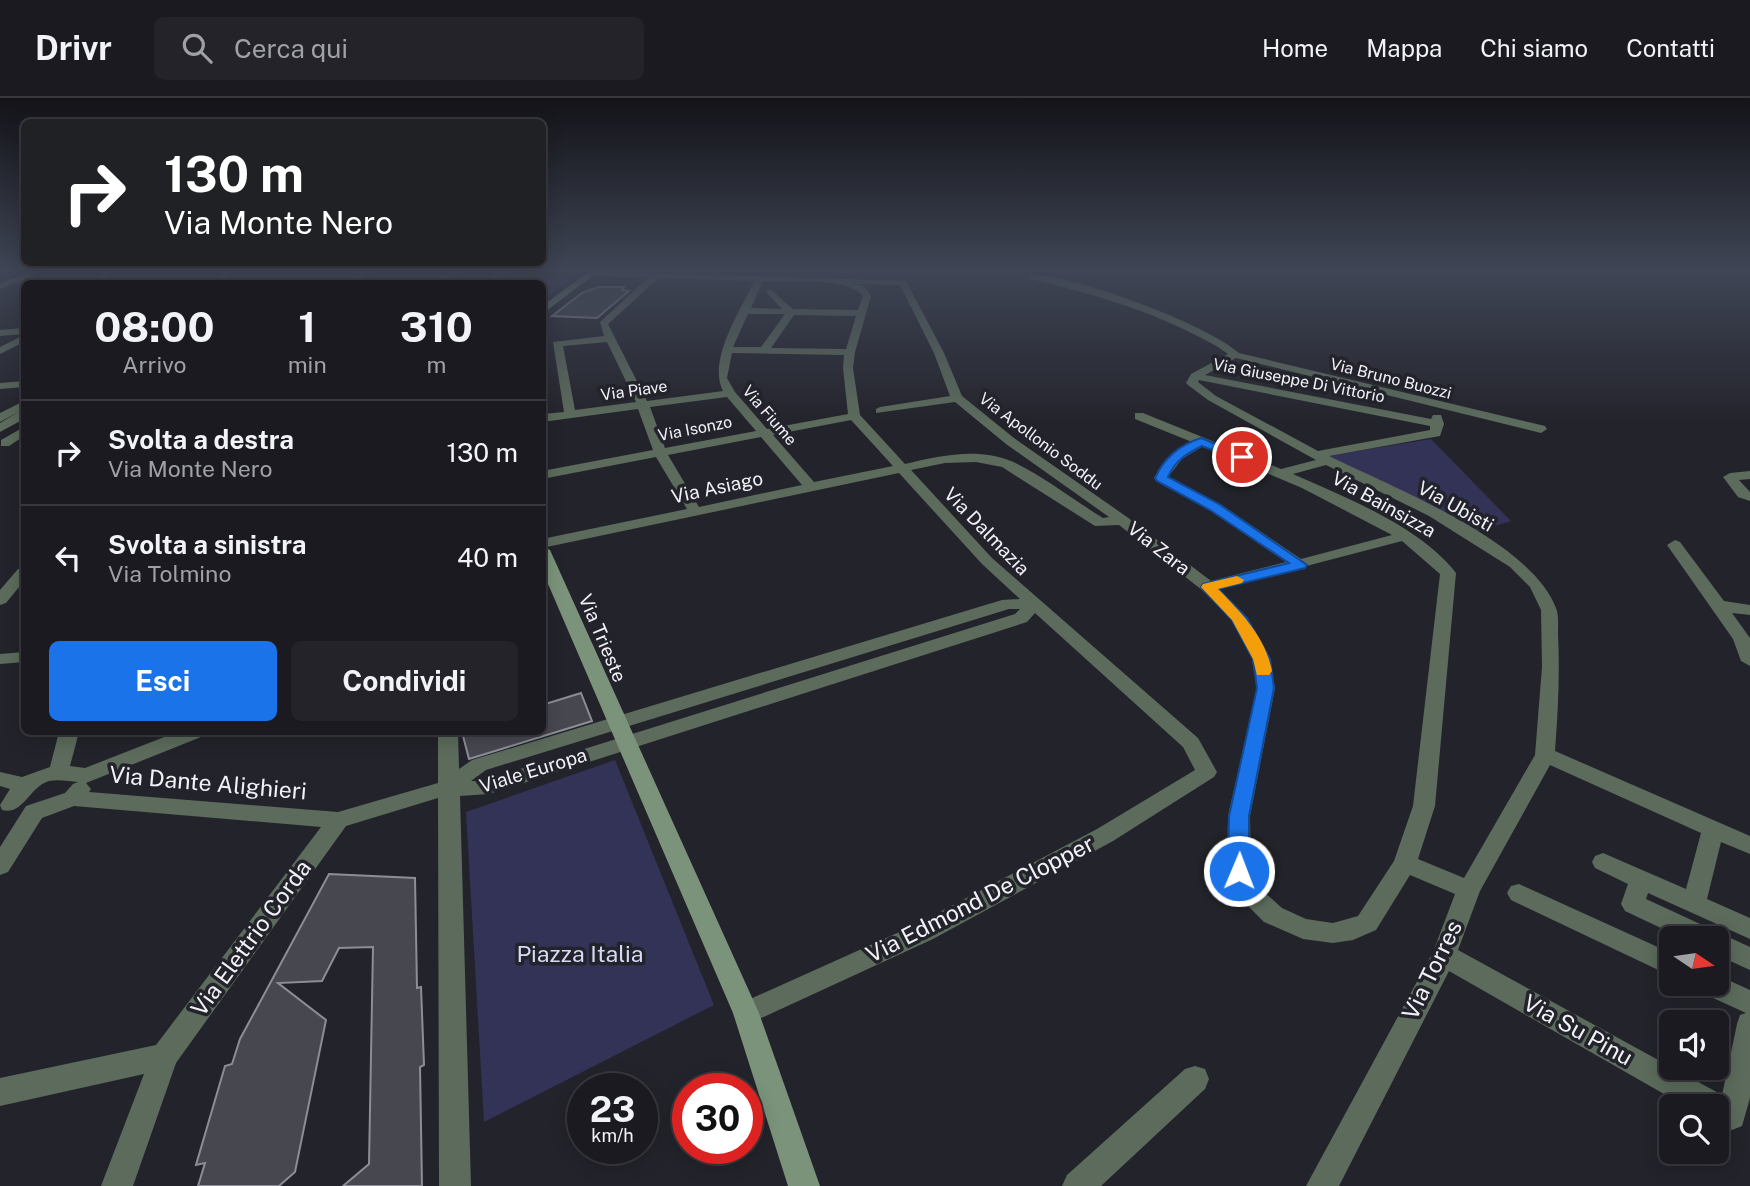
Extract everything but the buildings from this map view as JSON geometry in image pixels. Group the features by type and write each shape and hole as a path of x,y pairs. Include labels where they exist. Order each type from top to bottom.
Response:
{"main road":[{"name":"Via Trieste","path":"546,559 620,732"},
{"path":"620,732 747,1013 804,1186"}],"street":[{"path":"604,322 609,339 643,405 660,453 695,511"},
{"name":"Via Fiume","path":"739,322 727,350 722,378 730,393 810,486"},
{"path":"764,351 784,322"},
{"path":"854,416 848,381 850,352 860,322"},
{"name":"Via Apollonio Soddu","path":"923,322 957,398 1010,441 1122,520"},
{"name":"Via Bruno Buozzi","path":"1175,322 1228,349 1234,355 1541,429"},
{"path":"0,333 21,331"},
{"path":"570,414 557,344 609,339"},
{"path":"2,353 21,340"},
{"path":"727,350 850,352"},
{"path":"1196,382 1234,355"},
{"name":"Via Giuseppe Di Vittorio","path":"1196,382 1438,424"},
{"name":"Via Ubisti","path":"1196,382 1321,458 1434,513 1472,535 1517,564 1537,585 1549,610 1551,667 1545,755"},
{"path":"0,386 21,384"},
{"name":"Via Piave","path":"546,417 730,393"},
{"path":"880,411 957,398"},
{"path":"0,418 21,406"},
{"path":"1283,473 1321,458 1436,433 1440,406"},
{"path":"0,428 21,416"},
{"name":"Via Isonzo","path":"546,474 854,416"},
{"name":"Via Dalmazia","path":"854,416 987,561 1191,743 1207,772"},
{"name":"Via Bainsizza","path":"1139,416 1283,473 1403,535 1430,552 1448,573 1424,806 1405,863"},
{"path":"5,443 21,432"},
{"path":"1201,442 1181,452 1167,466 1161,478 1215,507 1300,565"},
{"name":"Via Zara","path":"901,469 945,459 976,458 1006,464 1100,523 1122,520 1208,587 1239,618 1261,659 1266,688 1239,816 1239,871 1254,897 1273,915 1303,929 1333,933 1353,929 1367,923 1405,863"},
{"name":"Via Asiago","path":"546,543 901,469"},
{"path":"1750,475 1730,477 1743,494 1750,497"},
{"path":"1208,587 1300,565 1403,535"},
{"path":"1675,545 1742,639 1750,661"},
{"path":"0,600 21,576"},
{"name":"Viale Europa","path":"620,732 776,697 952,630 1008,604 1034,604"},
{"path":"1720,606 1750,610"},
{"name":"Viale Europa","path":"448,788 482,789 760,678 952,630"},
{"path":"0,659 21,657"},
{"path":"760,678 776,697"},
{"path":"59,771 68,735"},
{"path":"86,776 73,798 34,812 5,806 23,785 59,771 86,776 187,735"},
{"path":"448,735 455,1186"},
{"path":"1545,755 1750,845"},
{"name":"Via Torres","path":"1322,1186 1444,955 1469,890 1545,755"},
{"name":"Via Edmond De Clopper","path":"747,1013 936,926 1105,835 1207,772"},
{"path":"0,779 23,785"},
{"path":"338,820 448,788"},
{"name":"Via Dante Alighieri","path":"73,798 338,820"},
{"path":"0,866 34,812"},
{"name":"Via Elettrio Corda","path":"117,1186 164,1056 338,820"},
{"path":"1694,903 1713,829"},
{"path":"1603,862 1750,929"},
{"path":"1405,863 1469,890"},
{"path":"1641,879 1633,904 1680,926"},
{"path":"1519,893 1659,959"},
{"path":"1729,949 1750,959"},
{"name":"Via Su Pinu","path":"1444,955 1692,1094"},
{"path":"1729,993 1750,1003"},
{"name":"Via Su Pinu","path":"1729,1114 1732,1116 1750,1024"},
{"path":"0,1092 164,1056"},
{"path":"1078,1186 1195,1079"}],"green space":[{"path":"1431,439 1511,521 1478,531 1327,456"},
{"name":"Piazza Italia","path":"615,760 714,1005 580,1073 567,1073 567,1080 484,1122 466,812"}],"slow traffic":[{"path":"1237,580 1208,587 1239,618 1261,659 1263,671"}],"route":[{"path":"1239,871 1239,816 1266,688 1261,659 1239,618 1208,587 1300,565 1215,507 1171,486 1161,478 1167,466 1181,452 1201,442 1242,457"}]}
